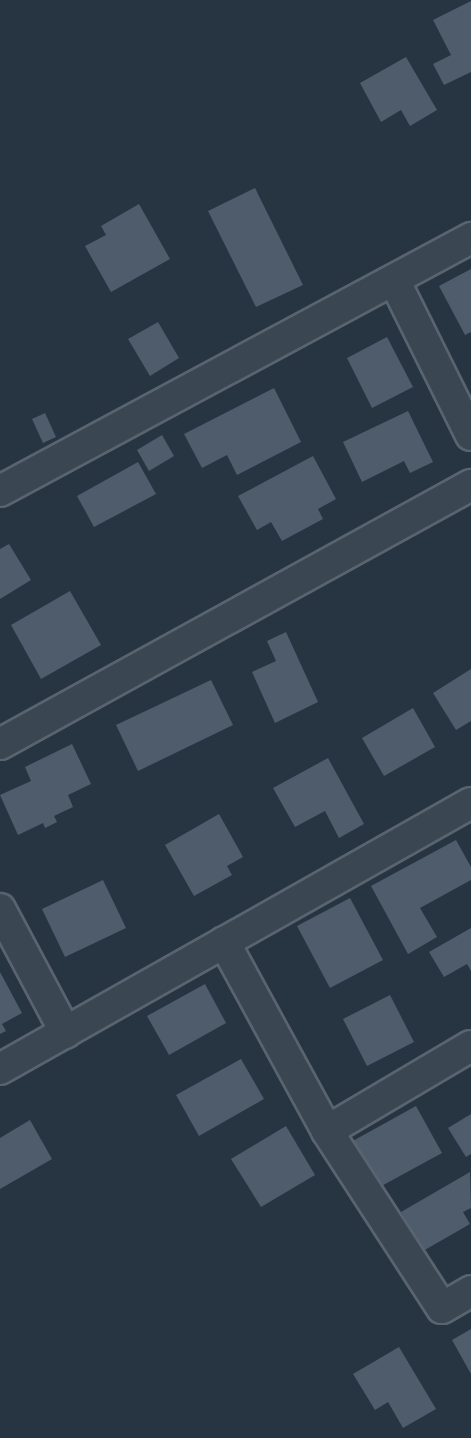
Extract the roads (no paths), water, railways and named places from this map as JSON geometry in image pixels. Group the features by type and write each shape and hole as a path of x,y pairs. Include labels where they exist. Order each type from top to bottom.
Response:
{"street":[{"path":"0,491 471,238"},
{"path":"394,280 471,435"},
{"path":"0,744 471,485"},
{"path":"0,1069 471,803"},
{"path":"0,909 66,1033"},
{"path":"224,942 327,1131 442,1308 471,1291"},
{"path":"327,1131 471,1046"}]}
